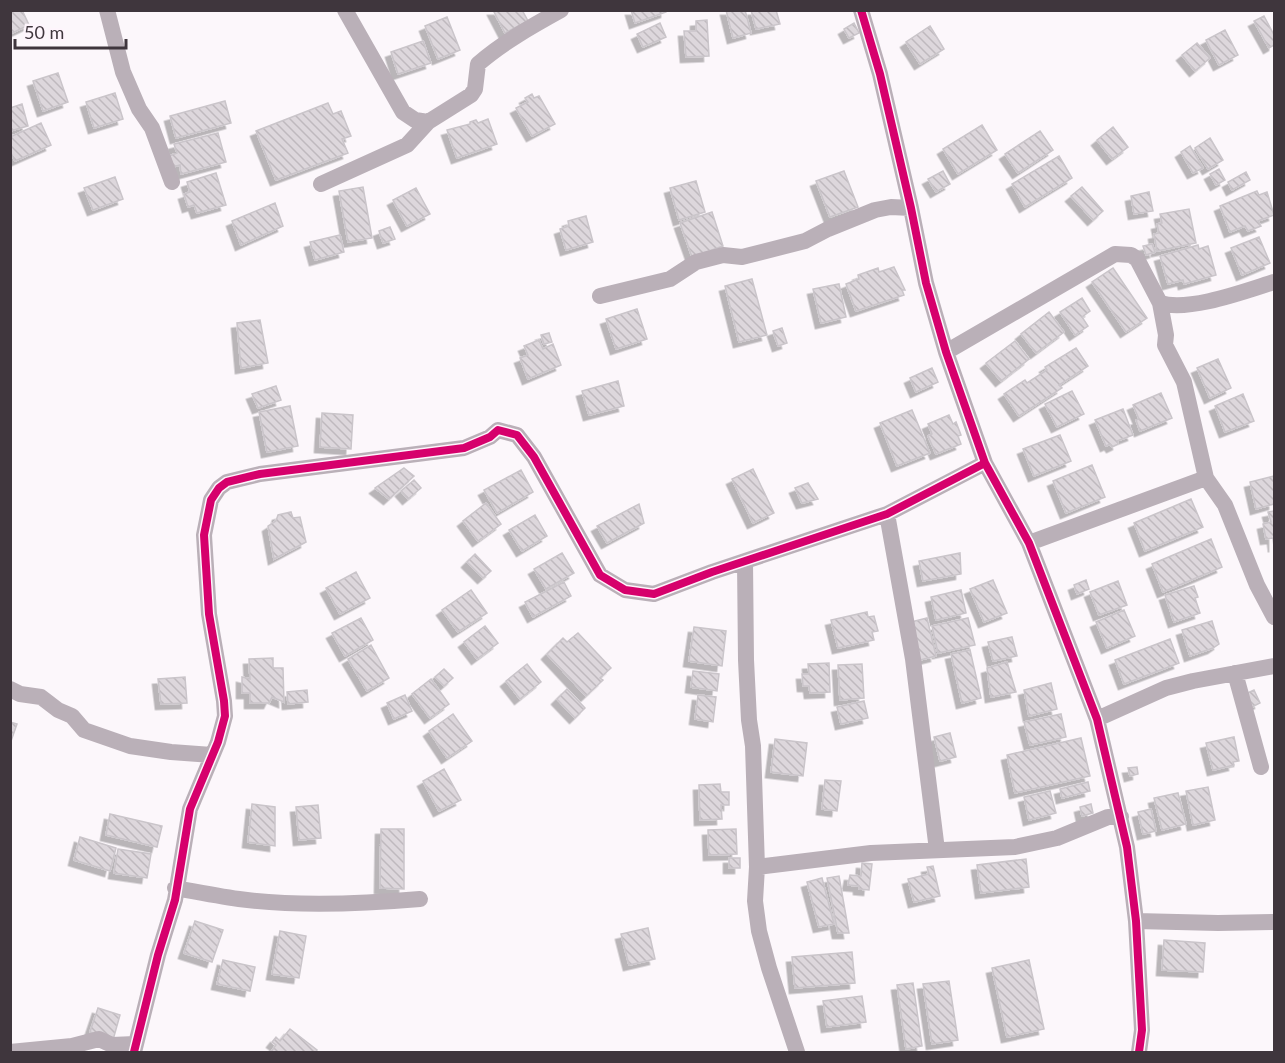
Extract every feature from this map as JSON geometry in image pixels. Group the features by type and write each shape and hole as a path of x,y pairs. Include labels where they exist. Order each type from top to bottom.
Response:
{"street":[{"path":"107,10 123,72 139,109 152,128 172,182"},
{"path":"345,10 403,112 415,120 428,122"},
{"path":"321,184 407,145 428,122 471,95 475,89 478,64 487,56 561,10"},
{"path":"861,10 880,74 926,283 946,352 985,463 1029,543 1098,719 1121,817 1136,921 1142,1030 1139,1053"},
{"path":"600,296 670,279 696,262 705,259 723,255 742,257 805,241 875,210 891,207 911,208"},
{"path":"946,352 1115,254 1131,255 1137,259 1160,303 1166,335 1165,345 1184,382 1206,478 1225,505 1257,585 1275,617"},
{"path":"1160,303 1172,306 1189,305 1275,282"},
{"path":"10,1052 72,1046 99,1039 112,1046 134,1048 175,900 175,888 190,809 218,742 225,716 209,614 204,535 212,500 227,482 260,474 464,448 490,437 498,430 517,435 534,457 600,575 625,590 654,594 887,514 985,463"},
{"path":"1029,543 1206,478"},
{"path":"887,514 914,670 937,850"},
{"path":"745,562 746,670 753,746 757,867 755,901 759,931 796,1053"},
{"path":"1098,719 1166,687 1275,666"},
{"path":"1235,673 1261,767"},
{"path":"10,689 20,694 41,697 58,710 72,716 84,730 130,746 212,755"},
{"path":"757,867 871,853 1015,848 1057,838 1108,817 1121,817"},
{"path":"175,888 262,901 351,904 420,899"},
{"path":"1136,921 1218,923 1275,921"}],"building":[{"path":"10,10 22,10 29,25 10,34"},
{"path":"493,10 522,10 528,21 505,33"},
{"path":"631,10 666,10 666,12 635,23"},
{"path":"726,10 745,10 751,33 733,38"},
{"path":"751,10 776,10 780,24 756,29"},
{"path":"1264,16 1274,35 1274,45 1269,48 1254,21"},
{"path":"447,17 460,50 438,59 425,26"},
{"path":"707,20 709,56 686,57 684,31 696,31 696,21"},
{"path":"660,23 666,37 643,47 637,34"},
{"path":"854,23 859,33 849,38 844,29"},
{"path":"930,26 944,49 920,64 906,42"},
{"path":"1225,30 1238,55 1219,65 1206,40"},
{"path":"423,41 431,63 398,74 391,52"},
{"path":"1197,43 1210,58 1195,71 1182,55"},
{"path":"58,73 68,102 43,111 33,81"},
{"path":"115,93 123,119 94,128 86,102"},
{"path":"532,94 534,98 539,96 555,124 532,136 516,108 528,102 525,98"},
{"path":"225,101 231,123 176,138 170,116"},
{"path":"328,103 333,114 341,111 351,136 342,139 348,153 276,180 256,131"},
{"path":"22,104 28,126 10,131 10,108"},
{"path":"488,119 497,144 457,158 447,130 470,124 476,120 478,123"},
{"path":"41,123 51,145 15,161 10,151 10,137"},
{"path":"982,125 997,150 958,174 943,149"},
{"path":"1113,127 1128,147 1112,159 1097,140"},
{"path":"1040,131 1053,150 1018,173 1005,154"},
{"path":"218,133 226,162 181,174 180,165 172,167 169,156 177,153 174,144"},
{"path":"1210,138 1223,160 1208,169 1195,148"},
{"path":"1190,146 1203,168 1193,173 1181,152"},
{"path":"1059,156 1072,178 1025,207 1012,184"},
{"path":"1219,169 1225,180 1216,185 1210,174"},
{"path":"844,171 858,207 830,217 816,181"},
{"path":"943,171 950,184 936,192 928,179"},
{"path":"1246,172 1250,180 1232,190 1228,182"},
{"path":"216,173 226,205 197,213 194,205 188,207 184,194 190,192 187,182"},
{"path":"115,177 123,199 93,210 84,188"},
{"path":"696,181 705,212 679,220 670,188"},
{"path":"363,187 372,238 348,242 339,191"},
{"path":"1082,187 1103,211 1093,220 1071,196"},
{"path":"416,188 430,214 407,226 393,200"},
{"path":"1257,191 1259,195 1267,192 1274,215 1258,221 1261,226 1248,231 1245,226 1230,232 1220,206"},
{"path":"1149,192 1153,211 1134,214 1131,196"},
{"path":"275,203 283,226 241,245 232,221"},
{"path":"1189,209 1196,243 1157,251 1154,234 1159,233 1157,224 1162,223 1160,214"},
{"path":"712,212 723,246 692,257 680,223"},
{"path":"586,216 593,242 566,250 560,229 569,226 568,221"},
{"path":"390,227 395,239 383,243 379,231"},
{"path":"340,235 344,252 315,260 310,242"},
{"path":"1259,237 1270,263 1242,275 1231,248"},
{"path":"1152,244 1155,252 1146,255 1143,246"},
{"path":"1198,245 1199,249 1208,246 1216,275 1184,284 1183,280 1168,284 1160,256"},
{"path":"894,267 905,290 902,290 904,295 856,311 846,284 859,279 858,275 878,268 879,272"},
{"path":"1113,268 1147,318 1126,332 1092,282"},
{"path":"752,279 767,335 739,342 725,286"},
{"path":"839,284 846,317 821,323 813,289"},
{"path":"1082,298 1090,311 1082,317 1088,326 1075,335 1060,312"},
{"path":"637,309 647,339 616,349 606,319"},
{"path":"1049,312 1064,332 1036,353 1021,334"},
{"path":"260,320 268,363 241,368 237,323"},
{"path":"782,328 787,343 778,346 773,331"},
{"path":"549,333 552,342 544,344 541,335"},
{"path":"539,340 543,349 553,344 561,365 528,379 520,358 528,355 524,346"},
{"path":"1015,341 1029,359 1001,381 986,363"},
{"path":"1076,348 1088,366 1059,385 1062,388 1019,416 1004,394 1025,380 1027,383 1047,370 1045,367"},
{"path":"1218,359 1231,388 1210,398 1197,368"},
{"path":"932,368 938,382 916,392 910,378"},
{"path":"618,381 624,406 589,415 582,391"},
{"path":"276,386 281,400 258,408 252,394"},
{"path":"1072,391 1084,414 1057,427 1045,404"},
{"path":"1161,393 1172,418 1140,431 1136,420 1139,419 1133,405"},
{"path":"1243,394 1254,421 1225,432 1215,406"},
{"path":"290,406 298,446 267,452 259,412"},
{"path":"1123,409 1133,435 1117,441 1118,444 1112,447 1110,444 1106,446 1095,420"},
{"path":"912,410 930,453 897,466 880,423"},
{"path":"322,413 353,415 351,449 320,447"},
{"path":"949,415 953,424 956,422 961,435 958,436 961,444 936,454 928,436 932,434 928,424"},
{"path":"1060,435 1071,461 1034,476 1023,449"},
{"path":"1092,465 1105,497 1066,513 1053,481"},
{"path":"404,468 414,476 389,499 375,488"},
{"path":"753,469 774,513 753,523 732,479"},
{"path":"521,470 533,492 497,513 484,490"},
{"path":"1274,476 1274,504 1256,509 1250,482"},
{"path":"414,480 421,488 408,499 401,491"},
{"path":"808,483 818,499 802,503 795,488"},
{"path":"1191,499 1203,527 1145,551 1134,523"},
{"path":"486,503 501,524 478,541 463,521"},
{"path":"639,504 644,523 607,543 597,526"},
{"path":"1274,511 1274,547 1273,538 1266,539 1263,524 1271,522 1268,512"},
{"path":"291,512 293,518 300,517 306,542 274,559 268,526 276,521 278,515"},
{"path":"535,515 547,536 522,551 509,530"},
{"path":"1211,539 1222,567 1163,592 1152,564"},
{"path":"562,553 574,573 546,589 534,569"},
{"path":"960,553 961,574 923,581 919,561"},
{"path":"475,554 491,571 483,578 467,562"},
{"path":"356,572 370,598 340,614 326,588"},
{"path":"993,580 1007,613 984,622 970,589"},
{"path":"1086,580 1089,589 1077,594 1074,585"},
{"path":"1118,581 1127,605 1099,615 1090,592"},
{"path":"564,582 571,596 533,617 525,602"},
{"path":"1194,586 1200,613 1174,622 1165,595"},
{"path":"471,590 487,613 458,632 442,610"},
{"path":"961,590 966,613 936,620 931,597"},
{"path":"1124,610 1135,636 1107,648 1096,622"},
{"path":"867,612 868,617 874,616 878,631 872,632 874,640 838,648 831,620"},
{"path":"361,618 373,640 345,656 332,633"},
{"path":"927,618 936,656 920,660 911,622"},
{"path":"968,618 975,645 938,653 932,626"},
{"path":"1212,621 1219,644 1190,656 1182,630"},
{"path":"485,626 498,643 477,659 464,642"},
{"path":"694,627 726,631 722,666 689,661"},
{"path":"578,633 611,668 600,678 603,680 586,696 547,654 563,638 567,642"},
{"path":"1012,637 1017,656 993,661 988,642"},
{"path":"1170,639 1179,663 1124,684 1115,660"},
{"path":"371,645 389,678 367,691 348,659"},
{"path":"970,650 981,698 962,703 951,654"},
{"path":"273,658 273,668 283,668 284,702 272,697 269,703 250,703 250,693 242,693 242,677 250,679 249,659"},
{"path":"1007,662 1016,692 991,697 987,668"},
{"path":"829,663 830,692 810,693 809,686 803,686 802,674 809,674 808,664"},
{"path":"527,664 541,682 520,699 506,681"},
{"path":"862,664 864,698 840,700 838,665"},
{"path":"444,669 453,678 444,686 435,677"},
{"path":"693,671 719,674 717,691 691,687"},
{"path":"185,677 187,703 161,704 158,679"},
{"path":"431,679 449,704 430,718 412,694"},
{"path":"1051,683 1057,709 1029,716 1024,690"},
{"path":"567,689 585,708 575,718 557,699"},
{"path":"307,690 308,702 288,704 287,692"},
{"path":"1254,690 1260,703 1252,707 1245,694"},
{"path":"405,695 412,711 394,719 387,703"},
{"path":"698,695 716,697 713,722 695,719"},
{"path":"864,701 868,718 841,724 837,707"},
{"path":"453,714 472,741 447,758 429,731"},
{"path":"1061,714 1066,737 1030,745 1024,722"},
{"path":"10,722 17,724 10,744"},
{"path":"950,733 956,757 940,761 934,737"},
{"path":"1234,737 1239,761 1233,762 1234,765 1213,770 1206,743"},
{"path":"1081,738 1090,776 1015,793 1007,755"},
{"path":"775,739 807,743 803,776 771,772"},
{"path":"1137,767 1138,774 1130,776 1128,768"},
{"path":"444,769 461,800 439,811 423,781"},
{"path":"825,780 841,781 837,811 822,809"},
{"path":"1088,782 1090,791 1062,798 1060,789"},
{"path":"720,784 721,792 729,792 729,805 721,805 722,819 700,820 699,785"},
{"path":"1208,787 1215,820 1193,825 1186,791"},
{"path":"1050,791 1056,813 1029,820 1024,797"},
{"path":"1178,793 1186,824 1162,830 1154,798"},
{"path":"252,804 275,807 275,846 248,842"},
{"path":"1091,804 1093,813 1082,816 1080,807"},
{"path":"318,805 321,838 299,840 296,807"},
{"path":"1151,809 1156,831 1143,834 1138,812"},
{"path":"110,814 162,826 157,847 106,835"},
{"path":"381,829 404,829 404,889 380,888"},
{"path":"736,829 737,854 709,855 708,830"},
{"path":"80,837 116,848 110,871 74,860"},
{"path":"118,849 151,854 147,878 114,873"},
{"path":"729,858 740,858 740,868 729,868"},
{"path":"1026,859 1029,887 981,893 977,865"},
{"path":"862,863 872,864 869,890 848,885 850,875 861,876"},
{"path":"933,866 940,896 914,902 908,879 929,874 927,867"},
{"path":"839,876 849,933 838,933 827,878"},
{"path":"822,878 834,924 819,927 807,882"},
{"path":"195,921 223,930 212,962 184,953"},
{"path":"648,928 655,959 629,965 621,934"},
{"path":"280,931 306,936 299,978 272,974"},
{"path":"1164,940 1205,943 1203,972 1162,970"},
{"path":"852,952 855,983 795,988 792,957"},
{"path":"223,960 255,967 250,991 217,984"},
{"path":"1029,960 1044,1029 1007,1037 992,968"},
{"path":"949,981 958,1040 932,1044 923,984"},
{"path":"913,983 922,1046 906,1049 897,985"},
{"path":"862,996 866,1022 827,1027 823,1001"},
{"path":"98,1008 120,1015 113,1040 90,1032"},
{"path":"290,1029 317,1050 316,1052 271,1052 276,1045 272,1042 276,1037 280,1041"}],"cycle path":[{"path":"861,10 880,74 926,283 946,352 985,463 1029,543 1097,719 1127,847 1136,921 1142,1030 1139,1052"},
{"path":"134,1052 158,955 175,900 190,809 218,742 225,716 209,614 204,535 211,500 219,488 227,482 260,474 464,448 490,437 498,430 517,435 534,457 600,575 625,590 654,594 712,572 887,514 985,463"}]}
